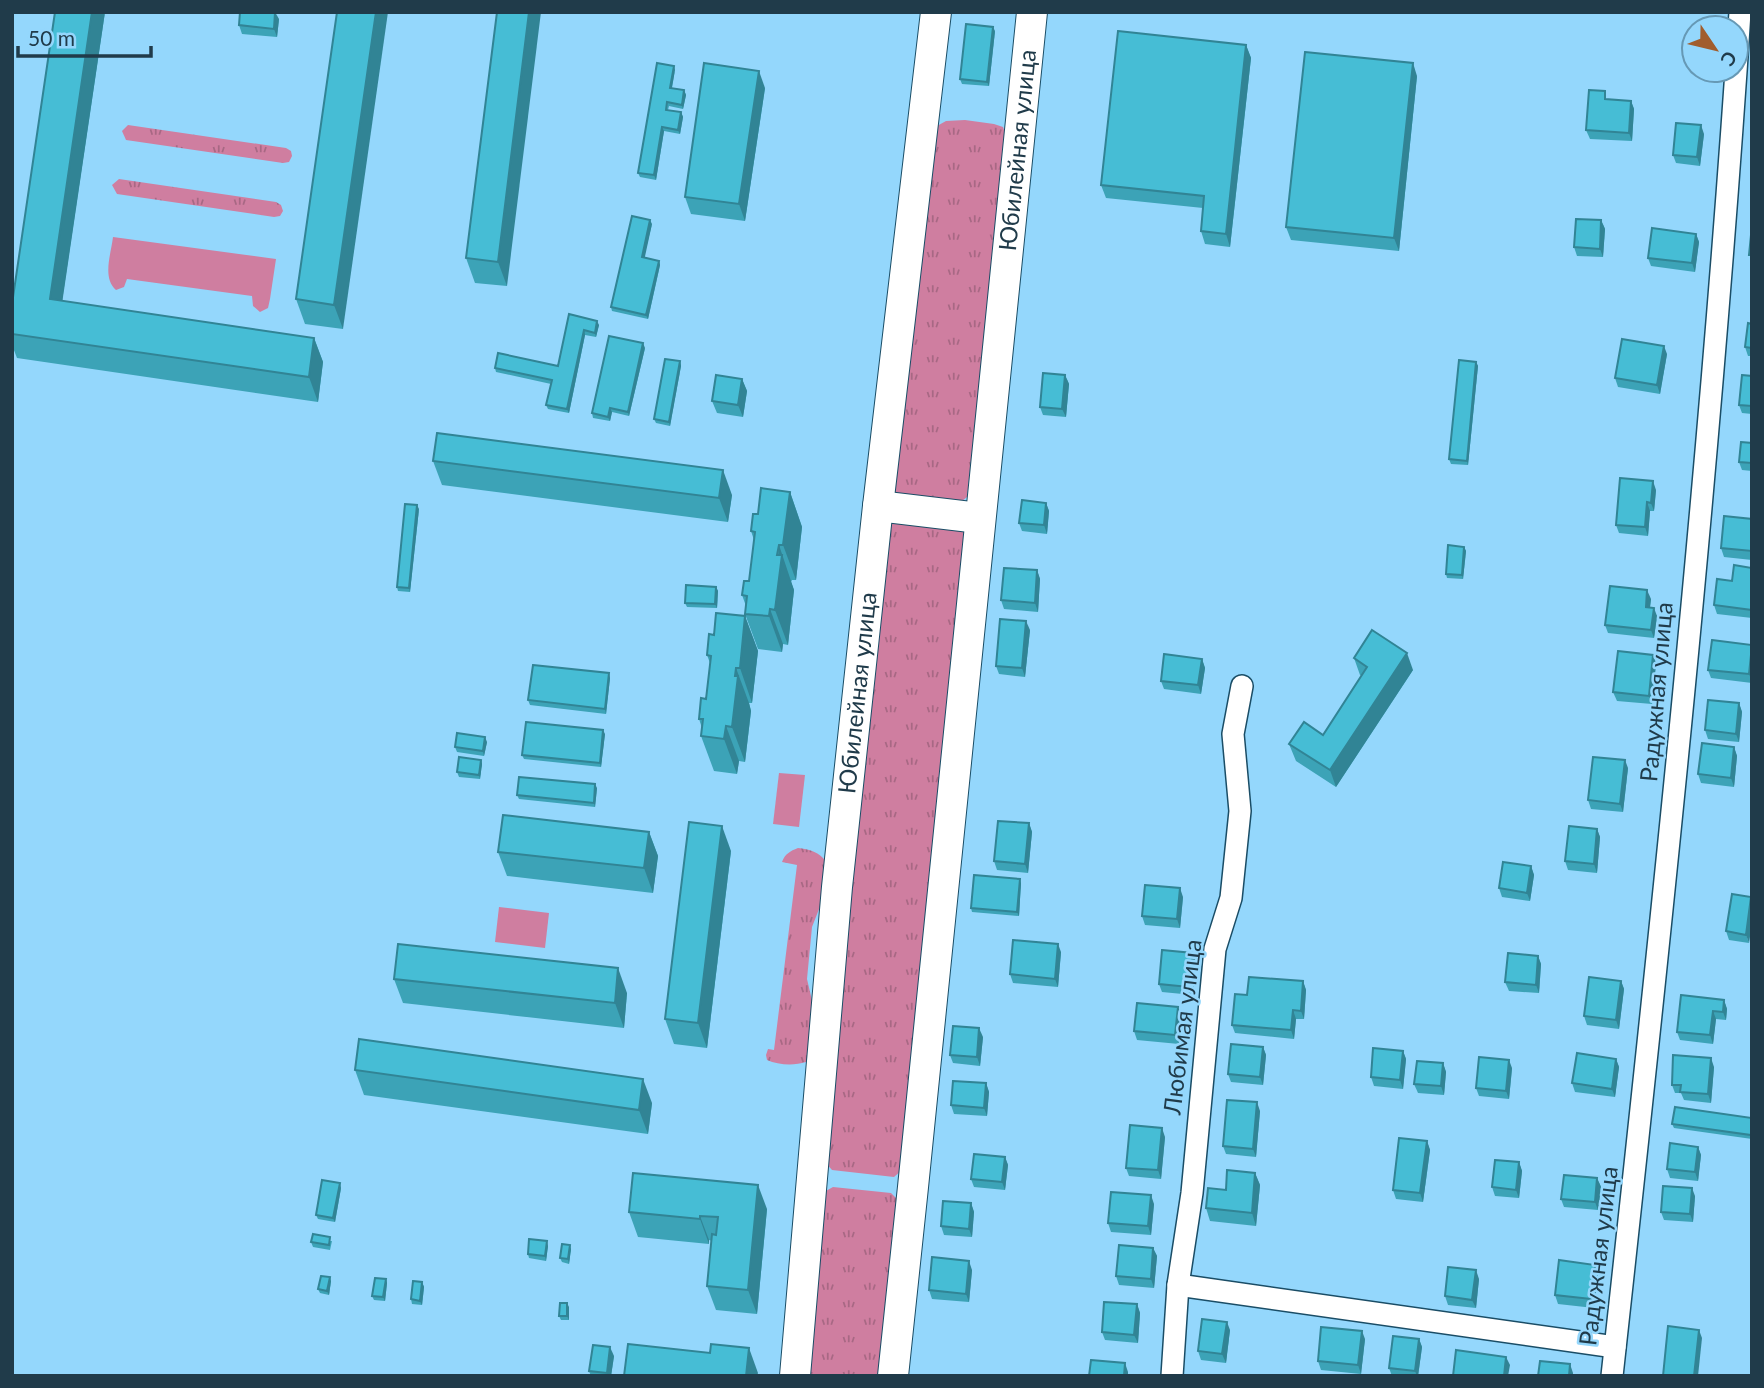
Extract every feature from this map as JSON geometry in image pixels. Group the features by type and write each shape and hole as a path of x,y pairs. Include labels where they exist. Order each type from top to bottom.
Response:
{"main road":[{"name":"Юбилейная улица","path":"795,1376 837,887 936,12"},
{"name":"Юбилейная улица","path":"893,1376 1032,12"},
{"path":"878,506 979,518"}],"street":[{"name":"Радужная улица","path":"1612,1376 1679,742 1727,204 1740,12"},
{"name":"Любимая улица","path":"1172,1376 1178,1285 1192,1193 1215,949 1231,898 1240,811 1233,734 1242,686"},
{"path":"1178,1285 1615,1347"}],"green space":[{"path":"965,120 1003,127 1006,136 967,497 957,505 897,497 892,488 937,126 946,121"},
{"path":"128,125 286,148 291,151 292,156 289,162 283,163 126,140 122,131"},
{"path":"119,179 276,202 281,205 283,211 280,216 274,217 117,194 112,185"},
{"path":"113,237 276,259 268,308 260,312 253,306 252,296 127,279 124,287 116,290 108,272"},
{"path":"896,517 957,524 966,534 902,1170 894,1177 832,1170 824,1161 886,526"},
{"path":"779,773 805,775 799,827 773,824"},
{"path":"798,848 814,852 826,862 823,899 812,927 807,979 814,1009 809,1056 806,1062 786,1064 767,1060 766,1055 768,1049 774,1050 797,865 782,862 788,853"},
{"path":"499,907 549,913 545,948 495,942"},
{"path":"833,1187 891,1193 899,1201 881,1376 807,1376 824,1192"}],"building":[{"path":"55,12 92,12 50,299 314,338 309,377 12,334 12,304"},
{"path":"240,12 275,12 274,29 239,25"},
{"path":"337,12 376,12 334,305 296,299"},
{"path":"497,12 529,12 498,262 466,258"},
{"path":"966,24 993,27 987,82 960,79"},
{"path":"1118,31 1246,45 1226,234 1201,231 1204,196 1101,185"},
{"path":"1305,52 1413,63 1394,238 1286,227"},
{"path":"657,63 674,66 670,88 684,90 682,105 667,102 666,110 681,112 678,130 662,127 654,175 638,173"},
{"path":"704,63 759,71 739,204 685,197"},
{"path":"1589,90 1605,91 1605,99 1631,101 1629,133 1586,130"},
{"path":"1676,123 1701,125 1697,157 1673,155"},
{"path":"632,216 650,220 642,257 659,261 646,315 611,307"},
{"path":"1576,219 1601,220 1600,249 1574,247"},
{"path":"1652,228 1696,234 1692,263 1648,258"},
{"path":"1751,235 1752,255 1749,255"},
{"path":"569,314 597,321 595,333 584,330 567,409 546,405 552,380 495,368 498,353 558,366"},
{"path":"1748,323 1752,324 1752,348 1745,347"},
{"path":"609,336 643,343 628,412 610,408 608,417 592,413"},
{"path":"1622,339 1664,346 1657,385 1615,378"},
{"path":"665,359 680,361 669,422 654,419"},
{"path":"1459,360 1476,362 1467,461 1449,459"},
{"path":"1043,373 1065,375 1062,409 1040,407"},
{"path":"716,375 742,379 738,405 712,401"},
{"path":"1742,375 1752,376 1752,406 1739,405"},
{"path":"437,433 723,470 719,498 433,461"},
{"path":"1741,442 1752,443 1752,463 1739,462"},
{"path":"1620,478 1653,481 1651,503 1647,502 1645,527 1616,525"},
{"path":"761,488 790,492 783,545 779,545 777,555 782,555 775,610 770,609 769,616 745,614 747,596 742,595 744,581 749,581 755,532 751,531 753,514 758,514"},
{"path":"1022,500 1046,503 1044,525 1019,523"},
{"path":"405,504 417,505 409,588 397,587"},
{"path":"1724,516 1752,519 1752,551 1721,548"},
{"path":"1448,545 1464,547 1462,575 1446,574"},
{"path":"1734,565 1752,568 1752,610 1714,605 1717,579 1732,581"},
{"path":"1004,568 1037,570 1035,603 1001,600"},
{"path":"686,585 716,587 715,604 685,603"},
{"path":"1610,586 1647,590 1646,607 1654,608 1651,630 1605,625"},
{"path":"716,613 745,616 740,668 736,668 735,676 738,676 732,727 726,726 724,739 701,736 703,719 699,719 701,698 706,699 711,656 707,655 709,634 714,635"},
{"path":"1000,619 1026,621 1022,668 996,666"},
{"path":"1372,630 1407,653 1330,770 1289,744 1304,722 1323,735 1367,667 1354,658"},
{"path":"1712,640 1752,645 1749,674 1708,670"},
{"path":"1618,651 1653,655 1649,696 1613,692"},
{"path":"1164,654 1202,659 1198,685 1161,681"},
{"path":"533,665 609,673 605,709 528,700"},
{"path":"1708,700 1739,703 1736,734 1705,730"},
{"path":"526,722 603,730 600,763 522,755"},
{"path":"457,733 485,737 483,751 455,747"},
{"path":"1702,743 1734,747 1731,778 1698,774"},
{"path":"459,757 481,760 479,775 457,772"},
{"path":"1593,757 1625,760 1620,804 1588,800"},
{"path":"519,777 595,784 594,803 517,795"},
{"path":"503,815 649,832 644,868 498,852"},
{"path":"998,821 1029,823 1025,864 994,861"},
{"path":"689,822 722,826 698,1023 665,1019"},
{"path":"1569,826 1597,829 1594,864 1565,861"},
{"path":"1503,862 1531,866 1527,893 1499,888"},
{"path":"974,875 1020,879 1017,912 971,908"},
{"path":"1145,885 1180,888 1177,919 1142,916"},
{"path":"1732,894 1751,897 1746,935 1726,931"},
{"path":"1013,940 1058,944 1055,979 1010,974"},
{"path":"398,944 618,968 615,1003 394,979"},
{"path":"1162,950 1193,953 1189,987 1159,984"},
{"path":"1508,953 1538,956 1536,985 1505,982"},
{"path":"1249,977 1303,981 1301,1011 1293,1010 1291,1030 1232,1025 1235,994 1247,995"},
{"path":"1589,977 1621,981 1616,1020 1584,1016"},
{"path":"1681,995 1724,1000 1723,1012 1713,1011 1710,1035 1677,1032"},
{"path":"1137,1003 1178,1007 1175,1035 1134,1031"},
{"path":"953,1026 979,1028 977,1057 950,1055"},
{"path":"359,1039 643,1079 639,1110 355,1070"},
{"path":"1231,1044 1263,1047 1260,1077 1228,1074"},
{"path":"1373,1048 1403,1051 1400,1080 1371,1077"},
{"path":"1577,1053 1616,1059 1612,1089 1572,1083"},
{"path":"1673,1055 1711,1058 1708,1094 1680,1092 1681,1085 1672,1085"},
{"path":"1479,1057 1509,1060 1506,1091 1476,1088"},
{"path":"1417,1061 1443,1063 1441,1086 1414,1084"},
{"path":"953,1081 986,1083 984,1108 951,1105"},
{"path":"1227,1100 1257,1102 1253,1149 1223,1146"},
{"path":"1675,1107 1752,1118 1751,1135 1672,1124"},
{"path":"1130,1125 1162,1128 1158,1170 1126,1168"},
{"path":"1399,1138 1427,1141 1420,1193 1393,1190"},
{"path":"1670,1143 1698,1147 1695,1172 1667,1169"},
{"path":"974,1154 1005,1157 1002,1182 971,1179"},
{"path":"1495,1160 1519,1162 1516,1190 1492,1187"},
{"path":"1227,1170 1255,1173 1252,1213 1206,1208 1208,1188 1226,1190"},
{"path":"633,1173 758,1185 748,1290 707,1286 712,1234 716,1235 718,1217 700,1216 700,1219 629,1212"},
{"path":"1564,1175 1597,1178 1595,1202 1561,1199"},
{"path":"322,1180 340,1183 333,1218 316,1215"},
{"path":"1663,1186 1692,1188 1690,1214 1661,1212"},
{"path":"1111,1192 1151,1195 1148,1226 1108,1223"},
{"path":"943,1201 971,1203 969,1229 941,1226"},
{"path":"313,1234 330,1237 329,1245 311,1242"},
{"path":"529,1239 547,1241 545,1256 528,1254"},
{"path":"562,1244 570,1245 568,1259 560,1258"},
{"path":"1119,1245 1153,1248 1151,1279 1116,1276"},
{"path":"932,1257 969,1261 966,1294 929,1290"},
{"path":"1559,1260 1595,1265 1591,1299 1555,1295"},
{"path":"1448,1267 1476,1270 1472,1300 1445,1296"},
{"path":"321,1276 330,1277 327,1291 318,1289"},
{"path":"375,1278 386,1279 383,1297 372,1296"},
{"path":"413,1281 422,1282 420,1301 411,1299"},
{"path":"1104,1302 1137,1304 1134,1335 1102,1332"},
{"path":"560,1303 567,1303 567,1316 559,1316"},
{"path":"1202,1319 1227,1322 1222,1354 1198,1351"},
{"path":"1668,1326 1699,1330 1694,1376 1663,1376"},
{"path":"1321,1327 1362,1331 1358,1365 1318,1361"},
{"path":"1393,1336 1419,1339 1415,1371 1389,1368"},
{"path":"628,1344 710,1353 711,1344 749,1348 746,1376 624,1376"},
{"path":"593,1345 610,1347 607,1373 589,1371"},
{"path":"1456,1350 1506,1357 1504,1376 1453,1376"},
{"path":"1091,1360 1125,1363 1124,1376 1089,1376"},
{"path":"1540,1361 1570,1364 1569,1376 1538,1376"}]}
